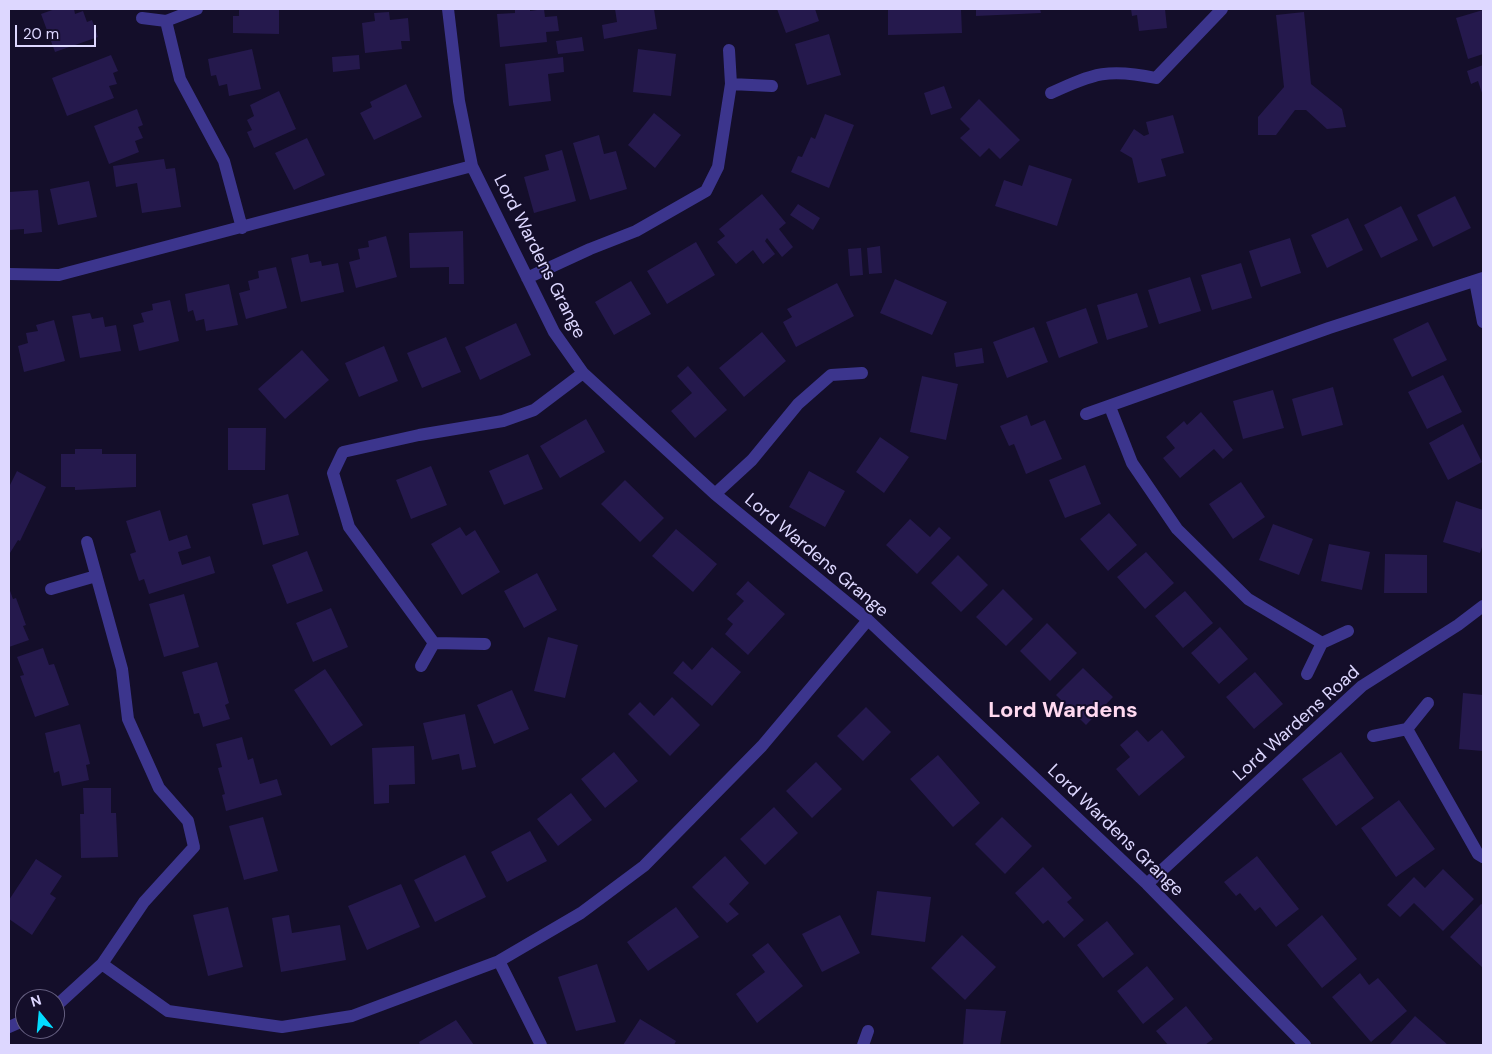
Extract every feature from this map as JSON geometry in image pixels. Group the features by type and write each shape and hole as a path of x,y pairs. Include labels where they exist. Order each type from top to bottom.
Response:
{"street":[{"path":"142,18 166,21 197,9"},
{"name":"Lord Wardens Grange","path":"448,9 459,101 472,166 554,332 583,373 715,494 868,620 1146,884 1305,1045"},
{"path":"1051,93 1089,76 1127,72 1156,78 1222,9"},
{"path":"166,21 180,80 224,162 242,228"},
{"path":"527,278 636,231 706,191 718,167 731,84 729,50"},
{"path":"731,84 772,86"},
{"path":"9,274 59,275 472,166"},
{"path":"1086,414 1329,328 1479,279 1483,322"},
{"path":"434,643 350,526 333,473 343,452 419,435 503,421 534,410 583,373"},
{"path":"715,494 752,460 798,404 831,375 862,373"},
{"path":"1110,407 1132,463 1177,529 1248,599 1322,643"},
{"path":"65,998 102,964 144,902 194,847 188,821 159,788 128,719 122,669 87,542"},
{"path":"51,589 96,576"},
{"name":"Lord Wardens Road","path":"1146,884 1362,686 1458,625 1483,606"},
{"path":"102,964 168,1011 282,1027 352,1016 499,961 582,913 644,866 762,746 868,620"},
{"path":"1308,674 1322,643 1348,631"},
{"path":"434,643 485,644"},
{"path":"421,666 434,643"},
{"path":"1373,736 1407,729 1428,703"},
{"path":"1407,729 1478,854 1483,857"},
{"path":"499,961 541,1045"},
{"path":"863,1045 868,1031"}],"building":[{"path":"55,9 74,9 75,14 83,11 87,22 92,20 98,37 55,52 41,14"},
{"path":"239,9 279,9 279,34 233,33 233,16 239,16"},
{"path":"515,9 530,9 530,11 544,9 545,17 557,16 559,31 546,32 547,42 500,47 497,14 515,13"},
{"path":"615,9 654,9 657,29 604,39 602,25 617,22"},
{"path":"777,9 815,9 819,21 786,33"},
{"path":"888,9 961,9 962,33 888,35"},
{"path":"976,9 1040,9 1041,13 976,16"},
{"path":"1131,9 1165,9 1167,28 1139,31 1137,15 1132,16"},
{"path":"1483,10 1483,54 1468,59 1456,18"},
{"path":"389,12 390,20 408,18 410,41 401,41 402,49 365,53 362,23 375,21 374,13"},
{"path":"1304,12 1311,84 1342,109 1346,127 1327,129 1306,110 1295,110 1276,135 1258,135 1258,117 1284,87 1276,15"},
{"path":"829,34 841,75 807,85 795,44"},
{"path":"582,37 584,51 558,54 556,41"},
{"path":"252,49 261,89 229,96 227,84 219,86 216,75 211,76 208,59"},
{"path":"638,49 676,54 671,96 633,92"},
{"path":"111,55 118,71 113,73 117,84 109,86 114,98 67,116 52,78"},
{"path":"359,55 360,69 333,72 332,57"},
{"path":"563,57 564,72 548,74 551,101 509,106 505,64"},
{"path":"1483,65 1483,96 1478,81 1471,84 1467,71"},
{"path":"406,84 422,117 374,140 360,113 372,107 370,102"},
{"path":"944,86 952,108 931,115 924,93"},
{"path":"279,91 296,129 254,148 247,132 252,130 247,120 254,116 250,105"},
{"path":"979,99 1020,140 1000,159 989,148 980,157 960,138 970,129 960,119"},
{"path":"137,109 143,125 138,127 143,138 135,141 139,152 109,164 94,126"},
{"path":"654,113 681,135 655,168 628,145"},
{"path":"825,114 854,125 829,188 791,172 798,156 802,157 811,137 815,139"},
{"path":"1173,115 1184,153 1161,159 1166,176 1138,183 1132,158 1120,151 1134,129 1144,136 1149,134 1146,122"},
{"path":"599,135 604,154 616,151 627,189 590,200 573,143"},
{"path":"307,138 325,175 294,190 275,153"},
{"path":"562,150 576,201 534,213 524,177 549,170 545,155"},
{"path":"164,159 166,169 175,168 181,207 142,213 137,183 116,187 113,166"},
{"path":"1029,165 1072,179 1057,226 995,206 1004,180 1022,186"},
{"path":"89,181 97,217 58,225 50,189"},
{"path":"38,190 42,232 24,234 24,229 10,230 9,192"},
{"path":"762,194 786,223 779,229 793,247 782,257 767,238 765,241 775,254 763,264 753,250 736,264 717,242 725,236 719,229"},
{"path":"1455,196 1471,228 1433,247 1417,215"},
{"path":"798,204 820,218 813,230 790,215"},
{"path":"1401,206 1418,240 1381,258 1364,225"},
{"path":"1348,218 1363,250 1327,268 1311,235"},
{"path":"463,231 464,284 449,284 449,267 410,268 409,233"},
{"path":"386,236 397,277 356,288 349,262 360,259 358,249 369,247 368,241"},
{"path":"1290,238 1301,273 1261,287 1249,251"},
{"path":"696,242 715,275 667,304 647,271"},
{"path":"880,246 882,273 869,274 867,248"},
{"path":"861,248 863,275 850,276 848,249"},
{"path":"308,254 310,263 321,261 322,266 338,263 344,292 301,302 291,258"},
{"path":"1241,263 1252,298 1212,310 1201,275"},
{"path":"276,267 287,308 246,319 239,293 250,290 248,281 259,278 258,271"},
{"path":"1190,277 1201,311 1159,324 1148,290"},
{"path":"895,279 947,302 932,335 880,313"},
{"path":"631,281 651,314 614,335 595,302"},
{"path":"837,283 854,316 796,347 783,322 792,317 787,309"},
{"path":"229,284 238,325 206,331 204,319 196,321 193,310 188,312 185,294"},
{"path":"1137,293 1148,327 1107,340 1097,305"},
{"path":"170,300 179,341 139,351 133,325 144,322 141,313 153,310 152,304"},
{"path":"1086,308 1098,343 1059,358 1046,322"},
{"path":"90,313 92,319 103,317 105,327 116,325 121,351 80,358 72,316"},
{"path":"54,320 65,361 24,372 18,346 28,343 26,333 38,331 36,325"},
{"path":"1428,322 1447,360 1412,377 1393,339"},
{"path":"516,323 531,355 480,380 465,347"},
{"path":"1034,327 1048,362 1007,378 993,342"},
{"path":"762,332 786,361 744,397 719,368"},
{"path":"446,337 461,372 422,388 407,353"},
{"path":"384,346 398,381 359,397 345,363"},
{"path":"982,348 984,363 956,367 954,353"},
{"path":"302,350 329,380 285,419 258,389"},
{"path":"688,366 727,410 695,438 671,411 692,393 677,376"},
{"path":"1443,375 1462,412 1427,429 1408,392"},
{"path":"922,376 958,384 946,440 910,432"},
{"path":"1333,387 1343,425 1302,436 1292,399"},
{"path":"1273,390 1284,428 1243,439 1233,401"},
{"path":"1201,412 1233,450 1223,459 1214,449 1180,478 1163,458 1175,448 1166,437 1184,421 1187,425"},
{"path":"1027,415 1031,426 1045,420 1062,459 1026,474 1014,444 1009,446 1000,426"},
{"path":"586,419 605,452 560,478 540,446"},
{"path":"1463,424 1482,462 1448,480 1429,443"},
{"path":"228,428 266,428 265,470 228,470"},
{"path":"880,437 909,457 884,493 856,472"},
{"path":"75,449 102,449 102,454 136,454 136,487 75,490 75,487 61,487 61,454 75,454"},
{"path":"528,454 543,489 504,505 489,471"},
{"path":"1085,465 1101,504 1065,518 1049,480"},
{"path":"431,466 447,505 411,519 396,480"},
{"path":"17,471 46,487 20,541 18,540 10,553 9,487"},
{"path":"809,471 845,491 825,527 789,507"},
{"path":"625,480 664,518 640,542 601,504"},
{"path":"1241,482 1265,517 1233,539 1209,504"},
{"path":"288,494 299,535 263,545 252,504"},
{"path":"1456,501 1483,510 1483,544 1480,553 1443,542"},
{"path":"160,510 169,541 187,535 191,548 178,552 182,565 210,556 215,573 149,594 144,579 139,581 130,554 136,552 126,521"},
{"path":"1109,513 1137,545 1108,571 1080,539"},
{"path":"910,519 930,537 939,527 951,538 917,574 886,545"},
{"path":"1273,524 1313,539 1299,575 1259,560"},
{"path":"460,527 466,536 475,530 500,572 462,595 431,544"},
{"path":"676,529 717,564 693,592 652,556"},
{"path":"1329,544 1370,552 1362,590 1321,581"},
{"path":"307,551 323,591 287,604 272,565"},
{"path":"1146,552 1174,583 1145,609 1117,577"},
{"path":"1385,554 1427,555 1427,593 1384,593"},
{"path":"958,555 988,585 961,612 931,583"},
{"path":"537,573 557,610 524,628 504,591"},
{"path":"748,581 785,614 748,655 725,634 733,624 727,619 744,601 736,594"},
{"path":"9,588 13,599 16,598 26,625 23,626 29,640 9,647"},
{"path":"1003,589 1033,619 1006,646 976,617"},
{"path":"1185,591 1213,623 1183,648 1155,616"},
{"path":"184,594 199,647 164,657 149,604"},
{"path":"331,608 348,647 313,662 296,623"},
{"path":"1047,623 1077,653 1050,681 1020,651"},
{"path":"1220,627 1248,659 1219,684 1191,653"},
{"path":"548,637 578,645 565,698 534,691"},
{"path":"712,647 741,672 712,706 673,673 683,661 692,670"},
{"path":"43,648 49,665 54,664 69,705 35,717 20,676 24,675 17,657"},
{"path":"217,662 229,703 225,705 230,719 203,727 199,713 194,714 182,672"},
{"path":"1083,668 1113,697 1086,725 1056,695"},
{"path":"325,669 363,725 331,746 294,690"},
{"path":"1255,672 1283,704 1254,729 1226,697"},
{"path":"512,690 529,729 494,744 477,705"},
{"path":"1463,693 1483,695 1483,751 1459,749"},
{"path":"672,697 700,725 670,756 628,714 640,702 654,716"},
{"path":"866,707 891,732 863,761 837,736"},
{"path":"465,714 476,767 462,770 459,754 432,760 423,723"},
{"path":"80,724 90,764 86,765 89,780 62,786 59,771 54,773 45,733"},
{"path":"1137,730 1148,742 1162,730 1185,757 1139,796 1116,769 1130,757 1120,745"},
{"path":"242,737 248,760 253,758 260,784 277,779 282,795 226,811 222,795 225,794 218,768 222,767 216,744"},
{"path":"414,746 415,784 389,785 389,803 374,804 372,748"},
{"path":"614,752 638,781 605,808 581,779"},
{"path":"1341,752 1374,798 1336,826 1302,779"},
{"path":"938,755 980,803 953,827 910,779"},
{"path":"816,762 842,789 812,818 786,791"},
{"path":"83,788 111,788 111,813 116,813 118,857 81,858 80,814 84,814"},
{"path":"571,793 592,820 558,846 537,819"},
{"path":"1399,800 1435,849 1396,877 1361,828"},
{"path":"774,807 798,833 765,865 740,839"},
{"path":"263,817 278,871 244,880 229,826"},
{"path":"1002,817 1032,846 1005,874 975,844"},
{"path":"530,831 547,861 507,882 491,852"},
{"path":"465,855 486,897 435,922 414,880"},
{"path":"725,856 749,883 729,904 739,914 727,923 692,887"},
{"path":"1257,856 1299,909 1276,927 1260,907 1255,911 1240,893 1236,896 1224,882"},
{"path":"36,859 62,876 50,894 56,898 32,935 9,919 9,900"},
{"path":"1043,867 1072,898 1067,902 1084,920 1064,938 1048,920 1043,924 1015,893"},
{"path":"1443,869 1474,899 1443,931 1414,903 1400,917 1387,905 1414,877 1425,888"},
{"path":"401,884 420,927 367,950 348,906"},
{"path":"877,891 931,897 925,942 871,935"},
{"path":"1481,904 1483,905 1483,968 1450,937"},
{"path":"228,907 243,967 208,976 193,915"},
{"path":"676,907 699,937 648,971 627,942"},
{"path":"289,915 292,933 340,925 346,960 281,972 272,918"},
{"path":"840,915 860,953 822,972 802,934"},
{"path":"1322,915 1357,959 1322,988 1287,945"},
{"path":"1107,921 1134,954 1103,978 1077,945"},
{"path":"962,935 996,967 965,1000 931,968"},
{"path":"768,943 803,986 757,1023 736,994 765,972 752,955"},
{"path":"597,964 616,1022 576,1031 558,977"},
{"path":"1147,966 1174,999 1143,1024 1117,991"},
{"path":"1360,973 1369,985 1378,978 1407,1011 1371,1042 1332,997"},
{"path":"1186,1006 1213,1039 1205,1045 1168,1045 1156,1031"},
{"path":"966,1009 1006,1011 1000,1045 963,1045"},
{"path":"1415,1016 1448,1045 1389,1045"},
{"path":"640,1019 676,1041 674,1045 623,1045"},
{"path":"456,1020 474,1045 420,1045 419,1042"}],"district":[{"name":"Lord Wardens","path":"1063,711"}]}
